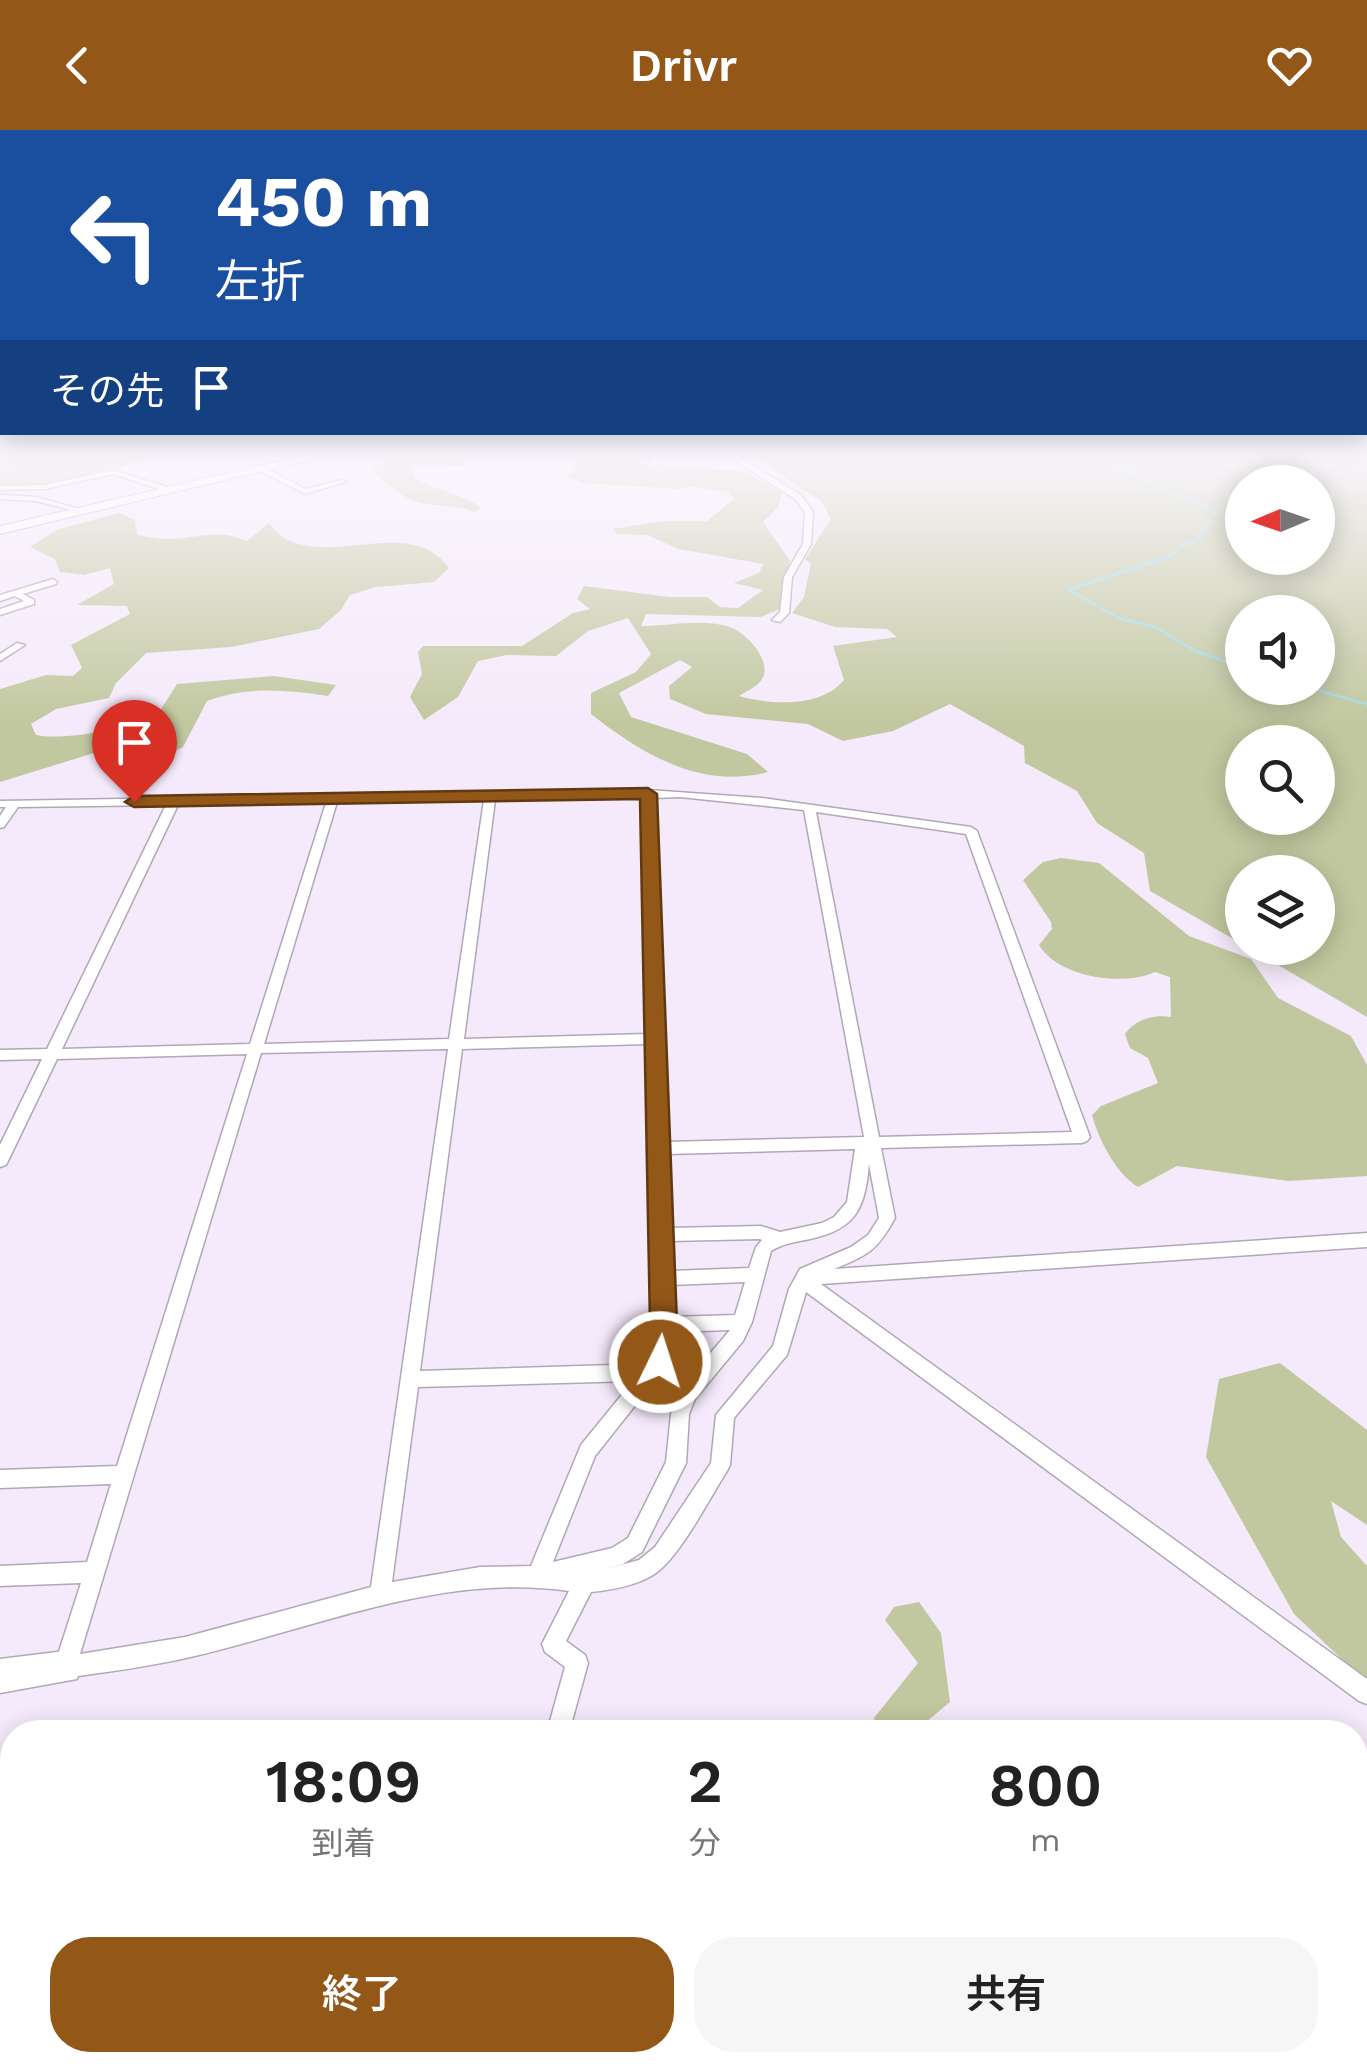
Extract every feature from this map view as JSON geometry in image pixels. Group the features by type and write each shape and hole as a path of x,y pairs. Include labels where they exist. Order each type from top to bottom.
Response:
{"street":[{"path":"777,620 784,613 788,578 807,543"},
{"path":"0,598 53,582"},
{"path":"0,612 31,602 16,594"},
{"path":"0,658 20,645"},
{"path":"537,1576 588,1452 660,1362 664,1325 648,794"},
{"path":"0,825 7,804 648,794 809,808 971,830 1082,1136 659,1148"},
{"path":"380,1596 490,795"},
{"path":"65,1667 333,798"},
{"path":"0,1161 174,801"},
{"path":"0,1676 185,1648 380,1596 480,1577 537,1576 585,1583 614,1579 645,1568 662,1554 720,1465 726,1415 781,1350 805,1277 857,1252 882,1231 888,1206 869,1143 809,808"},
{"path":"0,1055 656,1038"},
{"path":"661,1235 760,1232 776,1238 830,1229 845,1222 855,1207 869,1143"},
{"path":"537,1576 616,1558 635,1546 676,1463 680,1414 687,1395 737,1336 764,1248 776,1238"},
{"path":"805,1277 1367,1240"},
{"path":"662,1278 756,1275"},
{"path":"805,1277 1367,1693"},
{"path":"664,1325 743,1322"},
{"path":"409,1379 654,1372"},
{"path":"0,1479 123,1475"},
{"path":"0,1576 94,1572"},
{"path":"561,1720 576,1663 553,1644 585,1583"}],"green space":[{"path":"37,543 297,543 327,547 393,543 414,545 433,553 449,568 434,582 376,587 350,595 341,610 319,629 231,647 146,653 116,683 109,698 56,709 31,724 36,735 49,736 80,735 129,725 156,717 177,684 274,676 336,685 328,696 267,691 222,696 207,701 183,747 175,751 122,748 0,782 0,689 46,675 73,676 82,668 71,645 130,614 127,606 77,605 114,584 110,568 84,575 60,572 55,559 30,547"},
{"path":"664,543 777,543 790,561 780,609 760,617 646,614 641,626 697,623 730,627 758,650 764,668 759,683 739,696 795,702 822,696 844,680 833,646 897,637 887,629 835,627 792,613 804,597 811,564 805,559 816,543 1225,543 1225,575 1335,575 1335,543 1367,543 1367,1017 1278,965 1335,965 1335,855 1225,855 1225,934 1150,891 1144,853 1097,823 1077,791 1025,763 1024,746 950,704 893,731 843,741 808,724 706,714 670,699 669,686 692,667 680,660 619,693 631,717 747,754 768,772 719,776 696,772 652,755 591,714 591,693 636,672 651,654 628,618 588,631 556,656 507,655 478,661 458,697 424,720 410,697 422,674 418,652 423,646 522,646 573,613 590,609 577,599 584,586 669,597 707,597 720,607 738,608 763,590 734,583 759,573 763,564 679,549"},
{"path":"1061,858 1099,863 1189,936 1225,949 1225,965 1255,965 1278,998 1351,1036 1367,1065 1367,1176 1289,1181 1177,1166 1138,1187 1122,1174 1103,1144 1092,1115 1101,1106 1158,1083 1148,1058 1130,1048 1125,1034 1146,1019 1171,1017 1170,977 1155,972 1126,979 1092,976 1075,972 1048,956 1039,945 1052,929 1051,922 1023,880 1043,862"},
{"path":"1280,1363 1367,1430 1367,1525 1331,1501 1341,1537 1367,1566 1367,1683 1294,1614 1206,1457 1219,1379"},
{"path":"919,1602 941,1633 950,1702 928,1720 874,1720 918,1663 885,1620 894,1607"}],"waterway":[{"path":"1189,543 1171,556 1068,590 1121,619 1156,627 1195,651 1225,661"},
{"path":"1335,695 1367,704"}],"route":[{"path":"134,802 648,794 664,1325 660,1362"}]}
